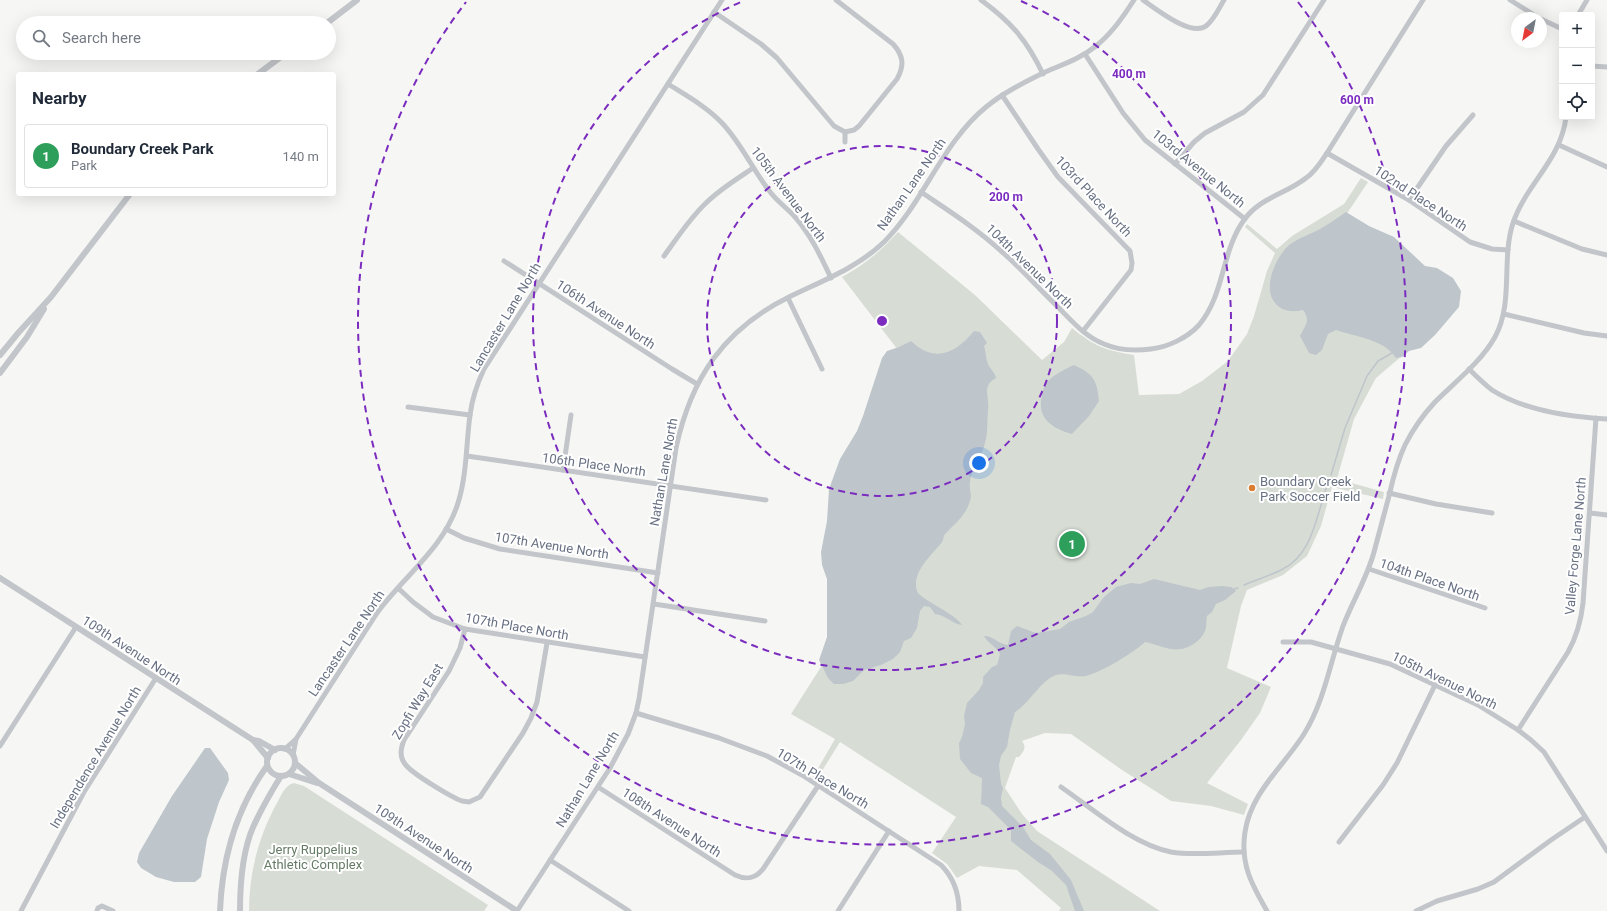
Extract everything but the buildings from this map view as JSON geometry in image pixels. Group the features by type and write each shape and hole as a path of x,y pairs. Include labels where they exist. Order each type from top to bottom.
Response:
{"street":[{"path":"335,16 357,0"},
{"name":"Lancaster Lane North","path":"285,749 296,739 377,613 432,550 446,529 458,504 463,485 470,415 477,387 484,369 538,283 722,0"},
{"path":"714,12 761,44 791,74 834,126 845,132 854,130 859,126 897,79 903,66 902,57 899,50 836,0"},
{"path":"981,0 1006,19 1019,34 1030,50 1043,74"},
{"name":"Nathan Lane North","path":"517,911 598,787 619,751 636,713 681,427 697,384 717,354 735,334 751,320 788,298 831,278 854,265 884,242 899,224 962,132 985,108 1014,88 1085,54 1107,36 1118,24 1134,0"},
{"path":"1143,0 1184,26 1196,29 1207,25 1224,0"},
{"path":"1175,164 1194,142 1204,134 1244,112 1263,96 1324,0"},
{"name":"104th Avenue North","path":"921,192 985,236 1093,339 1104,344 1130,350 1158,348 1186,336 1198,326 1208,313 1220,286 1235,235 1245,219 1263,202 1305,179 1315,170 1423,0"},
{"path":"1510,0 1530,12"},
{"path":"1580,12 1587,0"},
{"path":"1547,22 1559,28"},
{"name":"103rd Avenue North","path":"1085,54 1134,127 1158,152 1245,219"},
{"path":"261,72 277,60"},
{"path":"1595,66 1607,66"},
{"name":"105th Avenue North","path":"668,84 711,112 723,124 735,139 772,194 796,217 804,228 831,278"},
{"name":"103rd Place North","path":"1002,95 1047,164 1130,251 1132,263 1131,270 1083,331"},
{"path":"1409,200 1446,146 1473,115"},
{"path":"1267,911 1249,878 1244,852 1245,831 1255,801 1304,734 1314,717 1344,625 1369,569 1398,459 1413,429 1434,404 1488,348 1496,336 1504,314 1508,250 1514,221 1523,203 1559,145 1565,128 1566,120"},
{"path":"845,132 845,142"},
{"path":"1559,145 1607,167"},
{"name":"102nd Place North","path":"1327,153 1409,200 1470,242 1492,249 1508,250"},
{"path":"664,256 688,223 705,203 726,186 754,168"},
{"path":"0,373 27,337 51,298 128,196"},
{"path":"1514,221 1582,248 1607,255"},
{"name":"106th Avenue North","path":"504,261 697,384"},
{"path":"0,355 18,332 51,298"},
{"path":"788,298 822,369"},
{"path":"1504,314 1584,333 1607,336"},
{"path":"1469,369 1491,389 1506,398 1522,404 1538,409 1607,419"},
{"path":"408,407 470,415"},
{"path":"563,470 571,415"},
{"name":"Valley Forge Lane North","path":"1518,730 1568,652 1574,641 1578,628 1583,603 1596,418"},
{"name":"106th Place North","path":"467,456 766,500"},
{"path":"1389,493 1436,504 1492,513"},
{"path":"1590,513 1607,515"},
{"name":"107th Avenue North","path":"446,529 464,538 500,549 658,573"},
{"name":"104th Place North","path":"1369,569 1485,608"},
{"name":"109th Avenue North","path":"0,578 253,740 268,758"},
{"name":"107th Place North","path":"398,588 413,602 433,617 465,630 645,657"},
{"path":"654,604 765,621"},
{"path":"0,746 76,626"},
{"name":"Zopfi Way East","path":"465,630 455,660 404,740 401,751 404,763 409,768 462,801 469,802 480,797 523,733 537,702 547,643"},
{"name":"105th Avenue North","path":"1283,642 1311,642 1390,664 1478,705 1518,730 1544,752 1607,850"},
{"name":"Independence Avenue North","path":"21,911 84,792 156,678"},
{"path":"1339,842 1383,785 1397,763 1435,685"},
{"name":"107th Place North","path":"636,713 743,747 790,768 935,861 946,870 959,895 960,911"},
{"name":"Lancaster Lane North","path":"293,756 296,739"},
{"name":"109th Avenue North","path":"253,740 259,741 275,750"},
{"path":"220,911 221,892 230,842 238,818 250,793 267,766 268,758 275,750 285,749 290,751 295,762 289,774 281,776 273,774 267,766"},
{"name":"109th Avenue North","path":"295,762 319,783 517,911"},
{"name":"109th Avenue North","path":"289,774 319,783"},
{"path":"240,911 240,891 243,868 252,832 281,776"},
{"name":"108th Avenue North","path":"598,787 735,875 741,878 748,878 759,874 818,786"},
{"path":"1061,787 1125,832 1151,846 1180,853 1244,852"},
{"path":"1416,911 1437,901 1478,889 1494,882 1585,817"},
{"path":"838,911 889,832"},
{"path":"550,860 629,911"},
{"path":"97,911 98,908 102,906 113,911"}],"green space":[{"path":"1361,178 1368,182 1346,215 1409,350 1376,378 1354,419 1337,479 1384,492 1383,499 1332,487 1321,526 1307,556 1283,575 1247,590 1241,606 1227,668 1271,687 1260,713 1207,783 1248,804 1244,815 1211,806 1171,801 1122,770 1071,734 1045,733 1022,741 1024,749 1019,757 1016,757 1005,788 1022,814 1037,831 1160,911 1059,911 1061,908 1017,870 979,866 957,878 947,864 932,853 956,817 840,742 817,779 813,777 835,739 791,714 826,659 904,358 842,277 872,257 898,232 975,295 1042,360 1064,342 1072,328 1094,344 1134,355 1139,395 1179,394 1202,381 1228,361 1247,334 1254,316 1267,271 1275,253 1245,227 1247,224 1277,249 1292,236 1344,204"},
{"name":"Jerry Ruppelius Athletic Complex","path":"294,783 304,786 488,905 484,911 249,911 249,896 253,868 260,840 282,793 288,786"}],"shaded area":[{"path":"1346,212 1369,226 1394,237 1425,266 1437,268 1453,278 1461,291 1459,307 1435,335 1421,348 1409,351 1402,357 1396,358 1391,352 1377,343 1336,330 1328,334 1322,350 1316,355 1309,353 1300,336 1307,320 1303,310 1290,311 1282,309 1273,300 1270,293 1271,277 1277,261 1287,247 1295,241 1317,231"},
{"path":"974,331 980,332 987,343 984,346 987,362 996,378 991,381 987,388 987,432 984,448 974,467 971,477 971,497 967,508 961,517 944,535 942,542 928,558 917,577 916,584 919,594 958,620 962,625 935,614 930,607 924,606 920,611 917,628 911,638 904,641 900,652 893,659 881,665 864,670 853,681 843,684 834,684 828,678 819,660 827,637 827,579 822,565 821,552 827,521 829,489 840,459 857,431 882,358 887,351 911,341 928,352 937,354 945,353 960,345"},
{"path":"1074,365 1086,371 1093,378 1097,387 1099,401 1089,416 1072,434 1053,426 1041,411 1041,404 1043,390 1051,378"},
{"path":"1154,579 1200,590 1208,587 1222,586 1231,587 1236,591 1225,600 1216,604 1212,612 1207,616 1206,628 1203,635 1188,647 1182,649 1170,649 1145,642 1117,662 1093,674 1079,676 1060,674 1050,678 1015,712 1007,747 1001,756 999,765 1001,784 1003,788 1001,798 1002,806 1023,827 1031,840 1050,854 1071,880 1084,911 1075,911 1066,885 1052,871 1011,841 1011,830 988,807 981,804 982,778 971,773 960,759 959,743 965,724 964,716 967,703 979,690 983,683 983,677 992,667 997,665 1000,654 984,636 991,637 1008,645 1011,631 1017,626 1036,633 1060,629 1069,622 1093,612 1103,598 1116,587 1131,583 1140,584"},
{"path":"205,748 210,748 228,773 229,780 219,802 207,839 201,877 195,882 174,882 156,877 141,868 137,862 139,853 172,796"}],"waterway":[{"path":"1331,475 1345,428 1367,376 1378,361 1392,353"},
{"path":"1244,585 1281,570 1292,563 1300,555 1312,534 1327,486"},
{"path":"1234,589 1238,588"}],"place":[{"name":"Boundary Creek Park Soccer Field","path":"1252,488"},
{"name":"Boundary Creek Park","path":"1072,544"}]}
